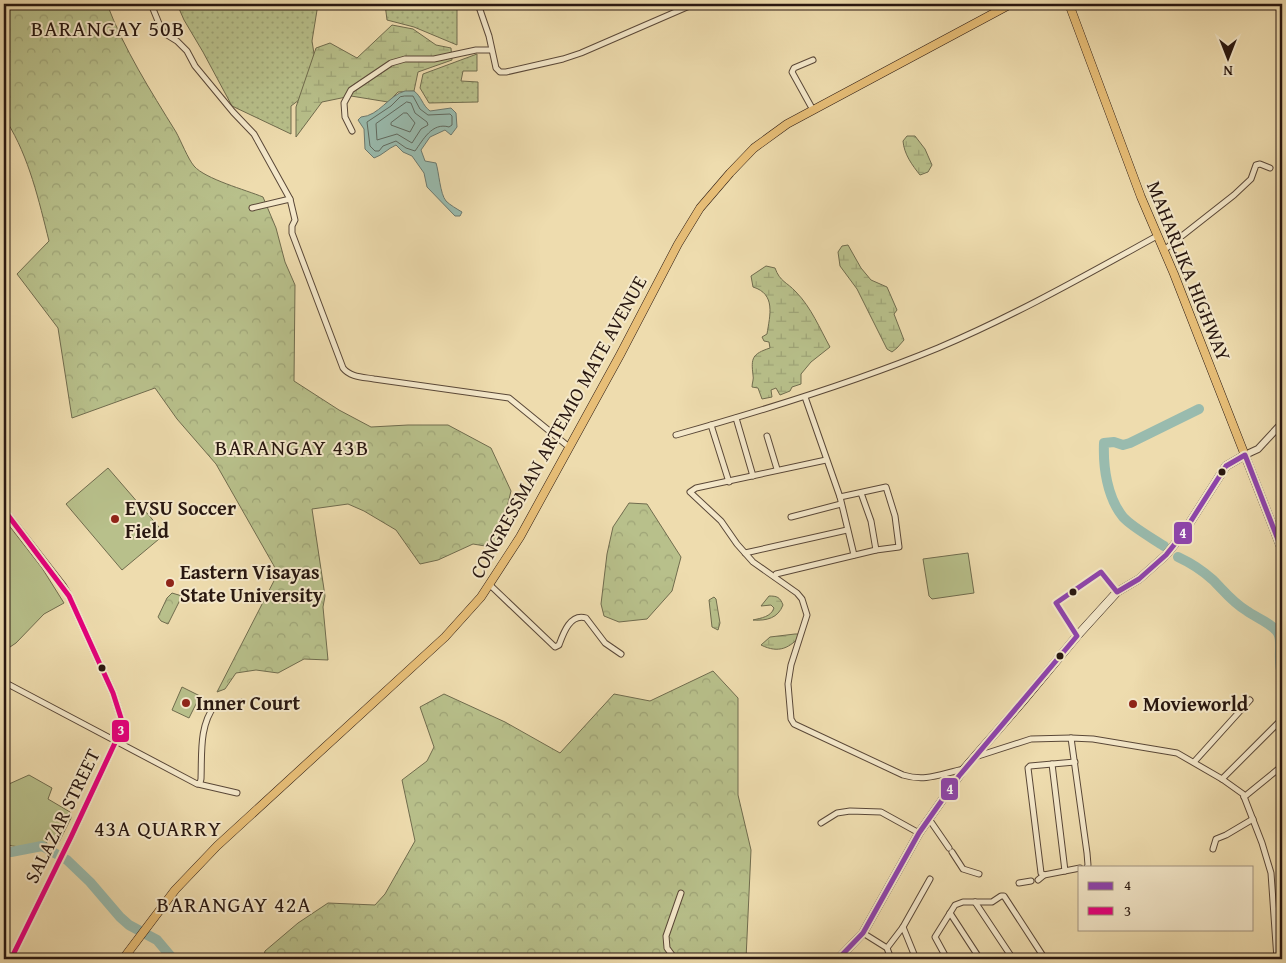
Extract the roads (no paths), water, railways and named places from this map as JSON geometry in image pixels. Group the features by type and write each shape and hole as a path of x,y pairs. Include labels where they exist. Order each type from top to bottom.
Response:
{"main road":[{"name":"CONGRESSMAN ARTEMIO MATE AVENUE","path":"122,959 175,890 217,846 445,636 470,610 490,585 520,537 674,252 700,208 730,172 754,148 787,124 1011,4"},
{"name":"MAHARLIKA HIGHWAY","path":"1069,4 1282,550"},
{"path":"838,959 863,933 919,833 964,769 1077,636 1118,592 1139,579 1166,555 1182,535 1226,466 1245,455"}],"street":[{"path":"151,4 164,33 177,41 187,51 195,66 254,134 290,199 295,220 292,226 292,233 343,368 347,373 353,376 509,398 569,447"},
{"path":"478,4 489,36 496,68 500,72 521,70 581,53 694,4"},
{"path":"352,130 345,117 344,103 351,90 391,63 405,59 434,59 476,50 491,50"},
{"path":"813,60 792,70 813,110"},
{"path":"1164,250 1234,196 1251,179 1256,165 1260,164 1270,168"},
{"path":"252,208 290,199"},
{"path":"676,435 805,397 890,367 968,334 1069,284 1158,236"},
{"path":"805,397 840,497 854,555"},
{"path":"736,418 753,476"},
{"path":"1245,455 1258,449 1282,423"},
{"path":"711,425 729,482"},
{"path":"767,436 777,469"},
{"path":"826,460 777,469 729,482 696,488 690,492 722,521 753,562 802,598 807,611 806,621 791,665 788,684 791,719 794,724 902,775 926,779 964,769"},
{"path":"775,577 776,574 854,555 899,547 895,516 886,487 840,497"},
{"path":"860,493 871,521 876,550"},
{"path":"791,517 841,504"},
{"name":"SALAZAR STREET","path":"4,510 63,586 106,676 120,712 122,724 116,742 66,850 11,959"},
{"path":"745,553 848,530"},
{"path":"490,585 555,647 558,646 570,623 579,617 583,617 586,618 605,643 621,654"},
{"path":"4,682 197,784 237,792"},
{"path":"1194,762 1250,700"},
{"path":"197,784 200,783 201,779 203,732 206,720 215,704 226,707 241,702"},
{"path":"1222,779 1282,719"},
{"path":"973,758 1031,738 1093,739 1177,753 1222,779 1244,797 1272,873 1277,959"},
{"path":"1071,738 1088,866"},
{"path":"1044,875 1041,872 1028,768 1030,766 1074,762"},
{"path":"1052,764 1065,871"},
{"path":"1244,797 1282,766"},
{"path":"821,823 837,813 850,811 881,812 919,833"},
{"path":"929,819 963,869 980,874"},
{"path":"1213,849 1216,839 1253,819"},
{"path":"1038,880 1044,875 1078,868"},
{"path":"887,948 904,927 930,879"},
{"path":"1019,883 1031,881"},
{"path":"675,959 667,948 666,936 681,893"},
{"path":"947,959 936,941 936,937 955,905 963,902 992,902 1004,896 1045,959"},
{"path":"975,902 1013,959"},
{"path":"950,914 980,959"},
{"path":"904,927 916,959"},
{"path":"1275,932 1282,931"},
{"path":"863,933 887,948 891,959"}],"water":[{"path":"414,91 430,111 451,108 456,113 457,127 451,135 445,130 430,137 421,150 425,161 436,163 444,198 449,204 462,212 460,216 455,216 427,187 424,173 412,156 403,152 396,145 374,158 365,149 364,129 358,120 373,113 399,93"}],"waterway":[{"path":"1164,546 1132,525 1123,517 1118,509 1107,482 1104,443 1114,442 1123,445 1130,443 1199,409"},
{"path":"1178,557 1205,573 1237,604 1276,630 1279,637 1282,674"},
{"path":"4,850 11,852 42,846 67,860 90,882 120,917 129,925 157,940 173,959"}],"place":[{"name":"EVSU Soccer Field","path":"115,519"},
{"name":"Eastern Visayas State University","path":"170,583"},
{"name":"Inner Court","path":"186,703"},
{"name":"Movieworld","path":"1133,704"}],"district":[{"name":"BARANGAY 50B","path":"108,28"},
{"name":"BARANGAY 43B","path":"292,447"},
{"name":"43A QUARRY","path":"158,828"},
{"name":"BARANGAY 42A","path":"234,904"}]}
